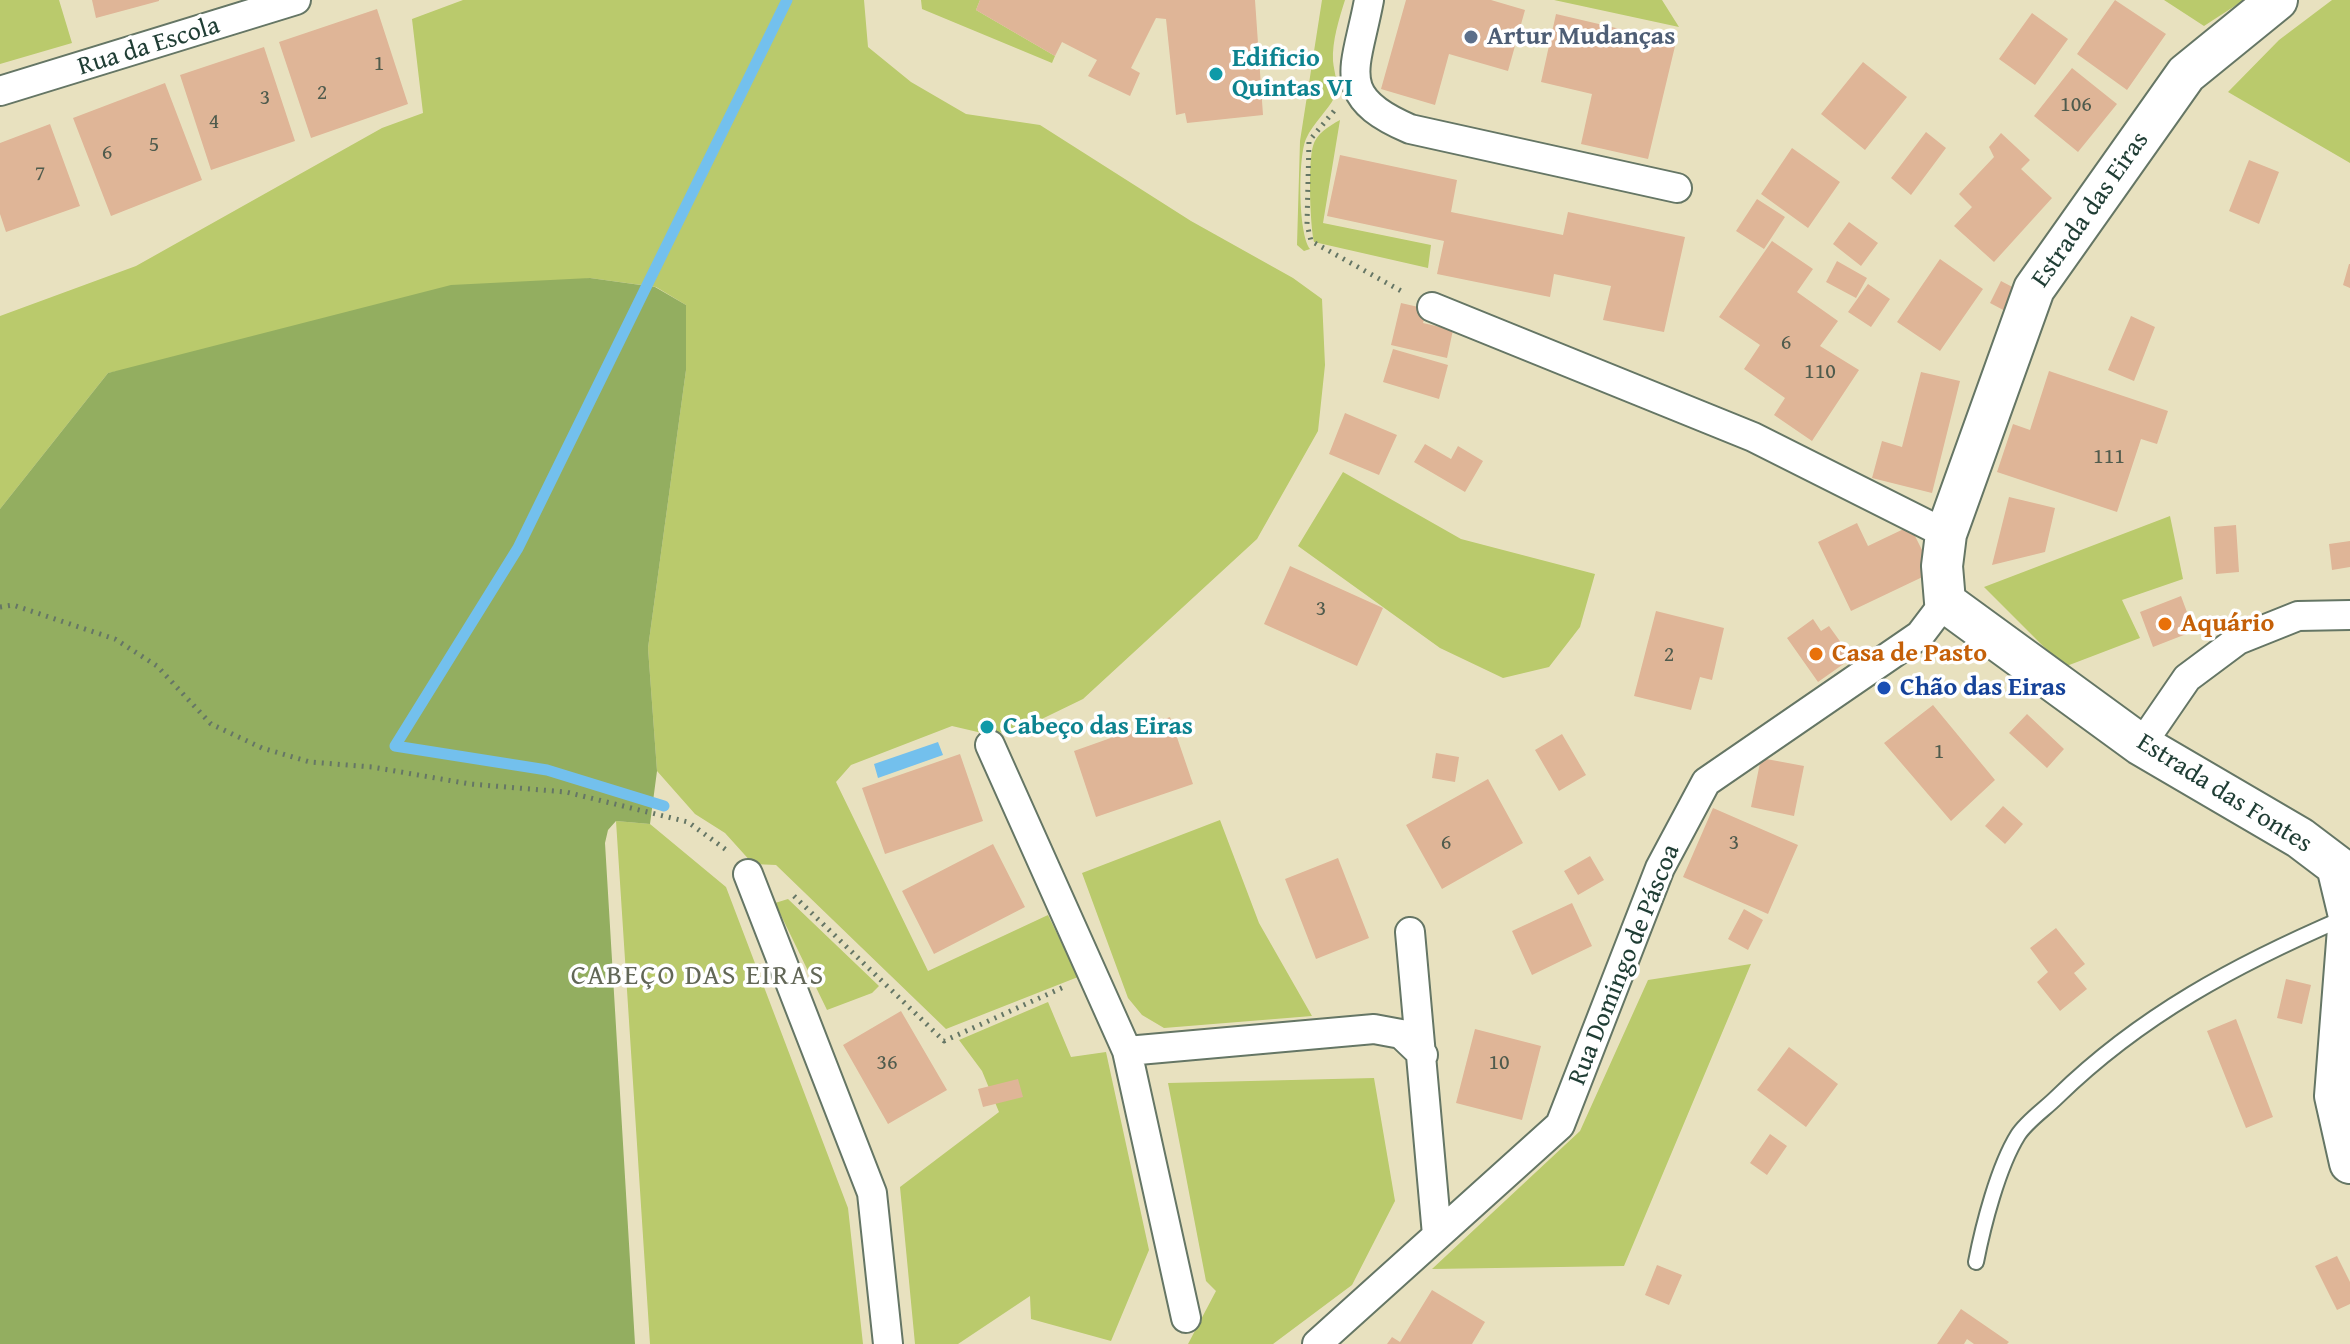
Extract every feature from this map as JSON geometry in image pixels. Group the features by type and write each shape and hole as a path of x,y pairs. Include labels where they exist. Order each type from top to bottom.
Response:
{"street":[{"name":"Rua da Escola","path":"0,91 238,9 296,0"},
{"path":"1369,0 1355,76 1357,93 1379,116 1410,129 1677,188"},
{"name":"Estrada das Eiras","path":"1945,602 1942,566 1946,534 2034,289 2186,74 2277,0"},
{"path":"1432,307 1753,437 1946,534"},
{"name":"Estrada das Fontes","path":"1945,602 2141,745 2300,838 2337,866 2349,916 2335,1096 2350,1163"},
{"name":"Rua Domingo de Páscoa","path":"1317,1344 1560,1125 1660,868 1706,782 1920,635 1945,602"},
{"path":"2141,745 2187,678 2238,640 2298,616 2350,615"},
{"path":"990,745 1127,1051 1186,1318"},
{"path":"748,874 872,1193 888,1344"},
{"path":"1410,932 1437,1235"},
{"path":"1127,1051 1374,1029 1401,1034 1423,1055"}],"lane":[{"path":"1976,1262 1985,1217 2018,1135 2072,1082 2167,1007 2254,957 2349,916"}],"path":[{"path":"1357,93 1327,117 1309,141 1307,224 1311,241 1432,307"},
{"path":"0,607 13,605 115,639 157,666 211,724 262,748 310,762 372,767 470,784 566,792 688,822 722,845 748,874 776,880 944,1041 1092,975"}],"green space":[{"path":"0,0 59,0 72,43 0,64"},
{"path":"463,0 864,0 868,47 911,82 966,114 1040,125 1191,221 1293,278 1322,299 1325,365 1318,431 1257,539 1083,699 1015,732 982,733 952,726 851,765 836,782 928,971 1048,915 1078,977 946,1029 776,865 753,864 725,833 695,814 657,771 648,648 686,370 686,305 656,287 590,278 108,373 0,509 0,316 136,266 382,128 423,113 412,19"},
{"path":"921,0 980,0 976,10 1055,56 1052,63 922,9"},
{"path":"1322,0 1345,0 1334,46 1336,94 1309,133 1303,148 1301,212 1310,249 1304,251 1297,245 1300,141"},
{"path":"1554,0 1662,0 1679,27"},
{"path":"2164,0 2244,0 2204,26"},
{"path":"2332,0 2350,0 2350,163 2228,92 2279,40"},
{"path":"1340,120 1323,223 1431,245 1428,268 1314,242 1310,194 1313,146 1320,134"},
{"path":"590,278 655,287 686,305 686,370 648,648 657,771 650,824 616,821 608,830 605,843 635,1344 0,1344 0,509 108,373 451,285"},
{"path":"1343,472 1461,539 1595,574 1580,627 1549,667 1503,678 1440,648 1298,546"},
{"path":"2170,516 2183,579 2122,600 2140,638 2064,667 1984,587"},
{"path":"1220,820 1259,923 1312,1016 1164,1028 1142,1015 1128,998 1082,873"},
{"path":"616,821 650,824 726,887 848,1208 863,1344 650,1344"},
{"path":"788,899 879,986 872,993 827,1010 775,903"},
{"path":"1751,964 1624,1266 1432,1269 1580,1131 1648,980"},
{"path":"1048,1002 1071,1057 1106,1052 1149,1250 1111,1341 1031,1319 1030,1296 958,1344 915,1344 900,1187 999,1112 982,1071 959,1040"},
{"path":"1374,1078 1395,1201 1352,1285 1273,1344 1188,1344 1216,1291 1206,1281 1168,1083"}],"water":[{"path":"938,742 943,755 878,778 874,764"}],"building":[{"path":"92,0 159,0 159,1 96,18"},
{"path":"980,0 1255,0 1263,115 1187,123 1185,113 1176,115 1166,19 1156,18 1131,68 1140,73 1130,96 1088,76 1097,60 1062,42 1055,56 976,10"},
{"path":"1406,0 1491,0 1525,10 1508,71 1449,54 1435,105 1381,89"},
{"path":"2115,0 2166,34 2127,90 2077,54"},
{"path":"377,9 408,104 311,138 279,42"},
{"path":"2032,13 2068,39 2035,85 1999,59"},
{"path":"1556,14 1676,42 1648,159 1581,144 1592,94 1541,82"},
{"path":"264,47 295,141 211,170 180,75"},
{"path":"1863,62 1907,97 1865,150 1821,114"},
{"path":"2072,68 2117,104 2078,152 2034,116"},
{"path":"165,83 202,180 111,216 73,118"},
{"path":"50,124 80,206 6,232 0,214 0,143"},
{"path":"1926,132 1946,148 1911,195 1891,178"},
{"path":"2001,133 2030,160 2021,169 2052,198 1994,262 1954,226 1972,207 1959,194 1994,157 1989,147"},
{"path":"1792,148 1840,182 1808,228 1761,194"},
{"path":"1340,155 1457,180 1451,212 1563,235 1568,212 1685,237 1664,332 1603,320 1611,286 1554,274 1550,297 1437,274 1444,241 1327,216"},
{"path":"2249,160 2279,172 2259,224 2229,211"},
{"path":"1757,199 1785,217 1764,249 1736,231"},
{"path":"1849,222 1878,243 1861,266 1833,244"},
{"path":"1772,241 1813,269 1797,292 1838,321 1820,346 1859,370 1812,441 1774,415 1785,398 1744,369 1760,345 1719,317"},
{"path":"1940,259 1983,289 1940,351 1897,322"},
{"path":"1837,261 1867,278 1856,298 1826,282"},
{"path":"2350,264 2350,288 2343,285"},
{"path":"2001,281 2020,291 2009,313 1990,303"},
{"path":"1868,284 1890,299 1871,327 1848,312"},
{"path":"1401,303 1427,309 1423,323 1453,330 1447,358 1391,345"},
{"path":"2131,316 2155,327 2134,381 2108,370"},
{"path":"1393,349 1448,365 1439,399 1383,382"},
{"path":"2049,371 2168,411 2157,444 2141,439 2117,512 1997,472 2013,424 2030,430"},
{"path":"1921,372 1960,381 1932,493 1872,478 1882,441 1902,447"},
{"path":"1345,413 1397,435 1379,475 1329,454"},
{"path":"1425,444 1451,459 1458,446 1483,461 1465,492 1414,462"},
{"path":"2009,497 2055,508 2045,552 1992,565"},
{"path":"1857,523 1868,546 1910,526 1933,572 1851,611 1818,542"},
{"path":"2236,525 2239,572 2216,574 2214,527"},
{"path":"2350,541 2350,567 2332,570 2329,544"},
{"path":"1290,566 1383,608 1357,666 1264,624"},
{"path":"2181,596 2194,631 2153,647 2140,612"},
{"path":"1656,611 1724,628 1712,680 1700,677 1691,710 1634,696"},
{"path":"1813,619 1821,631 1829,626 1852,658 1818,682 1787,638"},
{"path":"1933,705 1995,780 1951,821 1884,743"},
{"path":"2027,714 2064,749 2047,768 2009,733"},
{"path":"1170,717 1193,784 1096,817 1074,751"},
{"path":"1562,734 1586,775 1559,791 1535,750"},
{"path":"1436,753 1459,757 1455,782 1432,778"},
{"path":"960,754 983,821 885,854 862,788"},
{"path":"1761,758 1804,766 1794,816 1751,807"},
{"path":"1488,779 1523,843 1442,889 1406,825"},
{"path":"2003,806 2023,824 2005,844 1985,826"},
{"path":"1713,808 1798,845 1768,914 1683,877"},
{"path":"993,844 1025,907 934,954 902,891"},
{"path":"1590,856 1604,880 1578,895 1564,871"},
{"path":"1338,858 1369,938 1316,959 1285,879"},
{"path":"1572,903 1592,946 1532,975 1512,931"},
{"path":"1744,909 1763,920 1748,950 1728,939"},
{"path":"2056,928 2085,964 2074,973 2087,989 2060,1011 2037,982 2048,972 2030,948"},
{"path":"2286,979 2311,985 2302,1024 2277,1018"},
{"path":"901,1011 947,1090 888,1124 843,1045"},
{"path":"2236,1019 2273,1117 2246,1128 2207,1031"},
{"path":"1475,1029 1541,1046 1522,1120 1456,1103"},
{"path":"1789,1047 1838,1084 1806,1127 1757,1090"},
{"path":"1018,1079 1023,1097 983,1107 978,1089"},
{"path":"1770,1134 1787,1146 1767,1175 1750,1163"},
{"path":"2337,1256 2350,1282 2350,1304 2337,1310 2315,1266"},
{"path":"1657,1265 1682,1275 1669,1305 1645,1295"},
{"path":"1432,1290 1485,1322 1472,1344 1387,1344 1392,1337 1400,1342"},
{"path":"1961,1309 2009,1342 1974,1344 1967,1339 1964,1344 1937,1344"}],"waterway":[{"path":"664,806 547,770 395,746 518,548 787,0"}],"place":[{"name":"Artur Mudanças","path":"1471,37"},
{"name":"Edificio Quintas VI","path":"1216,74"},
{"name":"Aquário","path":"2165,624"},
{"name":"Casa de Pasto","path":"1816,654"},
{"name":"Chão das Eiras","path":"1884,688"},
{"name":"Cabeço das Eiras","path":"987,727"}],"district":[{"name":"CABEÇO DAS EIRAS","path":"698,977"}]}
